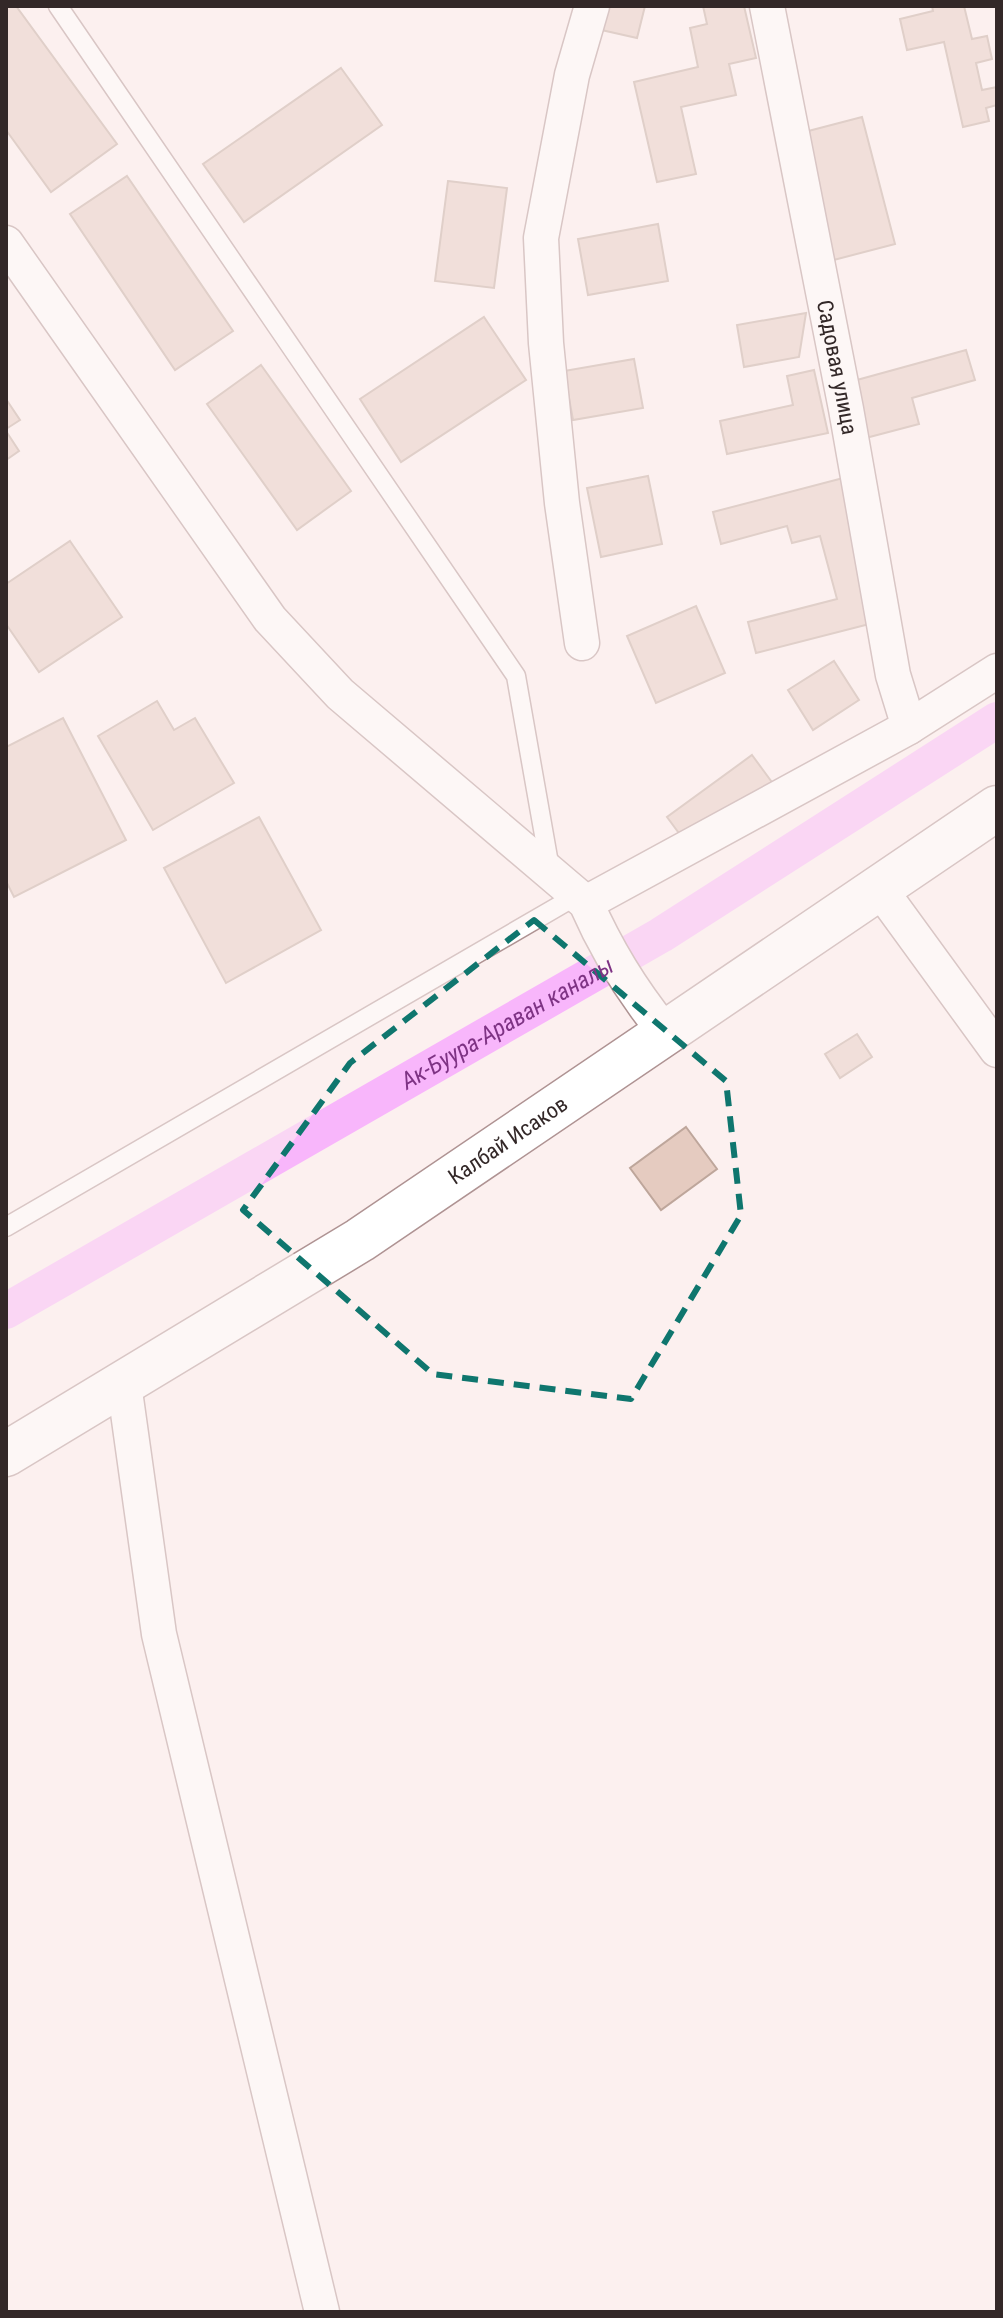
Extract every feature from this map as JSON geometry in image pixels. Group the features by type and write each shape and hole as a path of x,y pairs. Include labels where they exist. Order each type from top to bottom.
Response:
{"main road":[{"name":"Калбай Исаков","path":"6,1454 360,1240 997,808"}],"street":[{"path":"582,643 562,503 546,343 541,238 572,75 592,6"},
{"name":"Садовая улица","path":"767,6 846,409 893,675 909,727"},
{"path":"6,243 270,619 340,694 571,892 637,997 666,1033"},
{"path":"571,892 909,727 997,671"},
{"path":"879,888 997,1050"},
{"path":"124,1384 159,1634 322,2312"}],"lane":[{"path":"6,1227 571,892 516,676 58,6"}],"highlighted area":[{"path":"534,920 726,1081 741,1215 631,1399 433,1374 243,1210 350,1063"}],"building":[{"path":"6,6 16,6 117,144 51,192 6,130"},
{"path":"593,6 645,6 637,38 588,27"},
{"path":"703,6 744,6 756,58 729,64 736,95 681,107 696,174 657,182 634,82 698,67 690,28 707,24"},
{"path":"932,6 964,6 972,39 987,36 992,59 976,63 982,90 997,87 997,105 986,108 989,121 963,127 944,42 907,50 900,19 933,11"},
{"path":"341,68 382,125 244,222 203,164"},
{"path":"862,117 895,244 826,262 793,135"},
{"path":"127,176 233,331 175,370 70,214"},
{"path":"448,181 507,188 494,288 435,281"},
{"path":"658,224 668,281 588,295 578,239"},
{"path":"806,313 799,357 744,367 737,325"},
{"path":"484,317 526,380 401,462 360,399"},
{"path":"966,350 975,380 912,398 919,424 862,439 846,383"},
{"path":"634,359 643,408 573,420 564,371"},
{"path":"261,365 351,491 297,530 207,404"},
{"path":"814,370 828,433 727,454 720,421 793,405 787,376"},
{"path":"6,399 20,420 6,429"},
{"path":"6,431 19,451 6,460"},
{"path":"648,476 662,544 601,557 587,488"},
{"path":"847,477 885,620 756,653 748,622 837,599 820,536 792,543 787,526 721,544 713,512"},
{"path":"70,541 122,617 39,672 6,624 6,584"},
{"path":"696,606 725,673 656,703 627,636"},
{"path":"834,661 859,700 813,730 788,690"},
{"path":"157,701 174,730 195,718 234,783 153,830 98,736"},
{"path":"63,718 126,840 14,897 6,881 6,747"},
{"path":"752,755 774,785 690,848 667,817"},
{"path":"259,817 321,930 226,983 164,868"},
{"path":"857,1034 872,1057 840,1078 825,1054"},
{"path":"686,1127 717,1169 661,1210 630,1168"}],"waterway":[{"name":"Ак-Буура-Араван каналы","path":"6,1311 661,935 997,720"}]}
